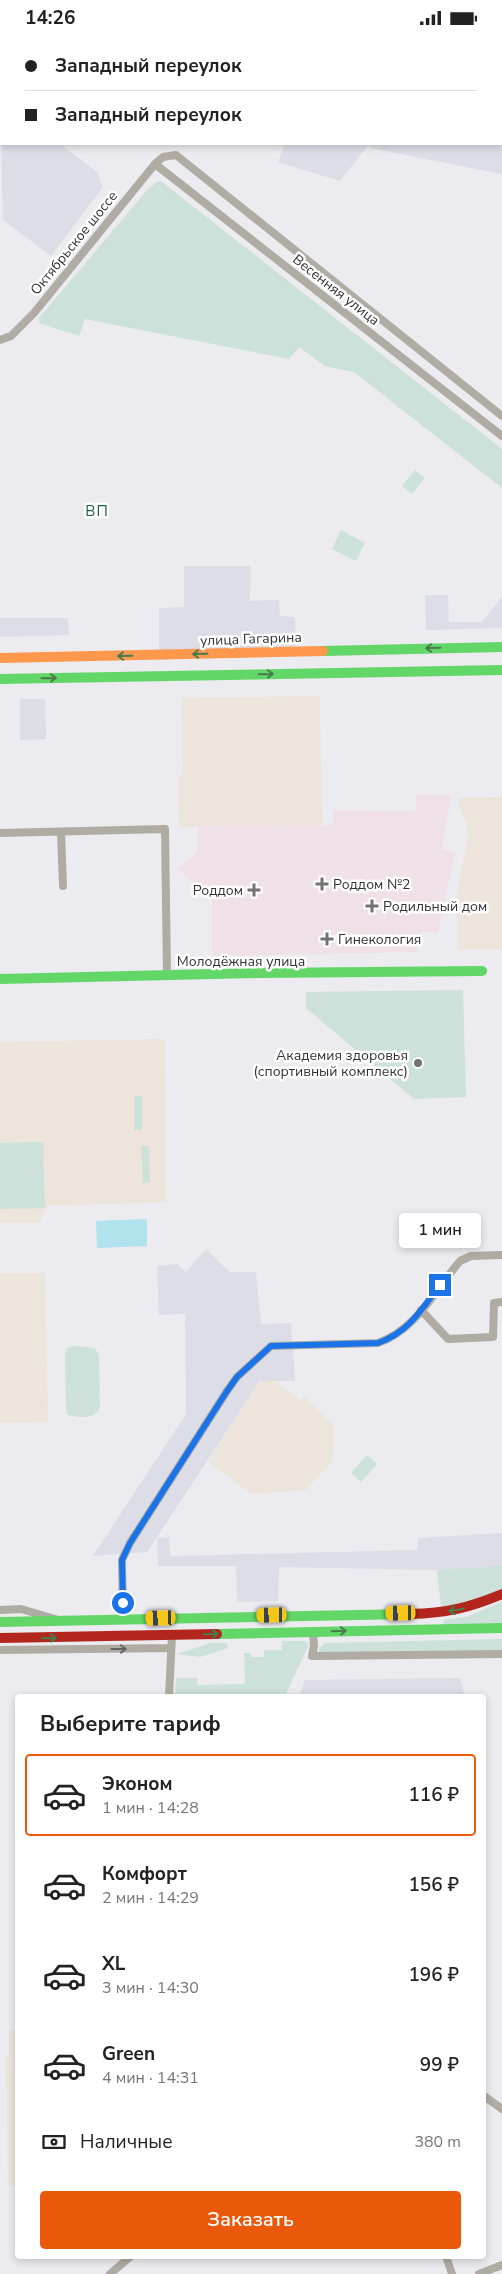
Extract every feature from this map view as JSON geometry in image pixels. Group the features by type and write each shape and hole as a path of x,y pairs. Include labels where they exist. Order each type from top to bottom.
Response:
{"street":[{"name":"Весенняя улица","path":"163,157 176,155 502,416"},
{"name":"Октябрьское шоссе","path":"0,340 10,336 34,313 155,164 163,157"},
{"name":"Весенняя улица","path":"155,164 502,436"},
{"name":"улица Гагарина","path":"0,658 502,647"},
{"path":"0,679 502,670"},
{"path":"0,833 165,829 167,975"},
{"path":"61,832 63,886"},
{"name":"Молодёжная улица","path":"0,979 482,971"},
{"path":"124,1619 122,1565 130,1543 237,1377 271,1346 378,1343 394,1338 411,1323 460,1261 471,1256 502,1255"},
{"path":"421,1310 448,1339 493,1337 494,1303 502,1302"},
{"path":"0,1622 438,1613 467,1607 502,1594"},
{"path":"0,1610 21,1609 64,1621"},
{"path":"0,1638 502,1628"},
{"path":"313,1632 314,1646 312,1656 502,1654"},
{"path":"169,1694 172,1635"},
{"path":"0,1650 172,1648"},
{"path":"486,2097 502,2109"},
{"path":"110,2274 127,2259"},
{"path":"447,2259 452,2274"},
{"path":"479,2274 502,2265"}],"shaded area":[{"path":"1,145 61,145 97,172 103,187 51,256 3,220"},
{"path":"285,145 368,145 340,181 278,162"},
{"path":"371,145 502,145 502,174 370,148"},
{"path":"184,566 251,566 250,601 279,600 280,616 295,617 296,649 159,650 159,608 184,607"},
{"path":"425,595 448,595 449,622 482,622 502,597 502,628 426,630"},
{"path":"0,618 68,618 69,635 0,637"},
{"path":"320,696 322,825 179,827 178,775 183,775 182,698"},
{"path":"20,699 45,699 46,739 20,740"},
{"name":"Роддом №2","path":"417,794 451,795 442,850 455,852 438,933 421,931 417,952 212,956 212,898 177,869 198,851 198,826 333,825 333,810 416,811"},
{"path":"502,797 502,949 458,950 456,898 468,836 467,823 458,804 459,798"},
{"path":"165,1039 166,1202 48,1206 39,1223 0,1223 0,1042"},
{"path":"206,1249 230,1272 256,1272 261,1324 291,1323 295,1381 260,1381 147,1552 93,1556 186,1414 185,1314 159,1315 157,1266 177,1264 186,1272"},
{"path":"0,1273 45,1273 48,1422 0,1423"},
{"path":"259,1381 276,1381 299,1400 304,1396 334,1426 333,1461 306,1490 252,1494 208,1462"},
{"path":"502,1533 502,1566 498,1568 437,1570 279,1567 278,1601 237,1602 236,1566 158,1566 157,1538 169,1537 170,1556 417,1550 418,1538"},
{"path":"460,1678 464,1694 300,1694 305,1680"},
{"path":"9,2030 15,2030 15,2185 8,2185 6,2055 9,2054"}],"green space":[{"path":"157,182 162,182 502,449 502,488 354,372 325,366 299,347 289,359 85,319 79,336 39,323 39,318 149,188"},
{"path":"415,470 425,478 412,494 402,486"},
{"path":"341,530 365,543 356,561 332,549"},
{"name":"Академия здоровья (спортивный комплекс)","path":"463,990 466,1097 414,1099 306,1008 306,992"},
{"path":"134,1096 142,1096 142,1130 134,1130"},
{"path":"43,1142 45,1208 0,1209 0,1143"},
{"path":"141,1146 149,1146 150,1182 143,1183"},
{"path":"75,1346 95,1348 99,1355 100,1408 98,1412 87,1417 68,1415 66,1409 65,1356 67,1348"},
{"path":"367,1455 377,1464 361,1482 351,1473"},
{"path":"502,1566 502,1588 468,1603 441,1607 437,1570"},
{"path":"502,1602 502,1624 444,1625 443,1620 466,1617"},
{"path":"502,1639 502,1651 319,1652 319,1648 325,1643"},
{"path":"282,1641 305,1641 309,1644 286,1694 175,1694 176,1678 197,1678 197,1685 245,1684 244,1653 250,1653 251,1657 264,1657 264,1650 282,1650"},
{"path":"210,1643 227,1643 228,1648 200,1657 178,1654"}],"water":[{"path":"147,1219 147,1246 97,1248 96,1221"}],"traffic: fast":[{"path":"323,651 502,647"},
{"path":"0,679 502,670"},
{"path":"0,979 258,973 482,971"},
{"path":"0,1622 410,1614"},
{"path":"217,1634 502,1628"}],"traffic: slow":[{"path":"0,658 323,651"}],"traffic: jam":[{"path":"410,1614 457,1609 502,1594"},
{"path":"0,1638 217,1634"}],"place":[{"name":"Роддом №2","path":"322,884"},
{"name":"Роддом","path":"254,890"},
{"name":"Родильный дом","path":"372,906"},
{"name":"Гинекология","path":"327,939"},
{"name":"Академия здоровья (спортивный комплекс)","path":"418,1063"}],"district":[{"name":"ВП","path":"97,511"}],"route":[{"path":"123,1603 122,1560 130,1543 187,1456 215,1408 237,1377 271,1346 378,1343 394,1338 411,1323 440,1285"}]}
